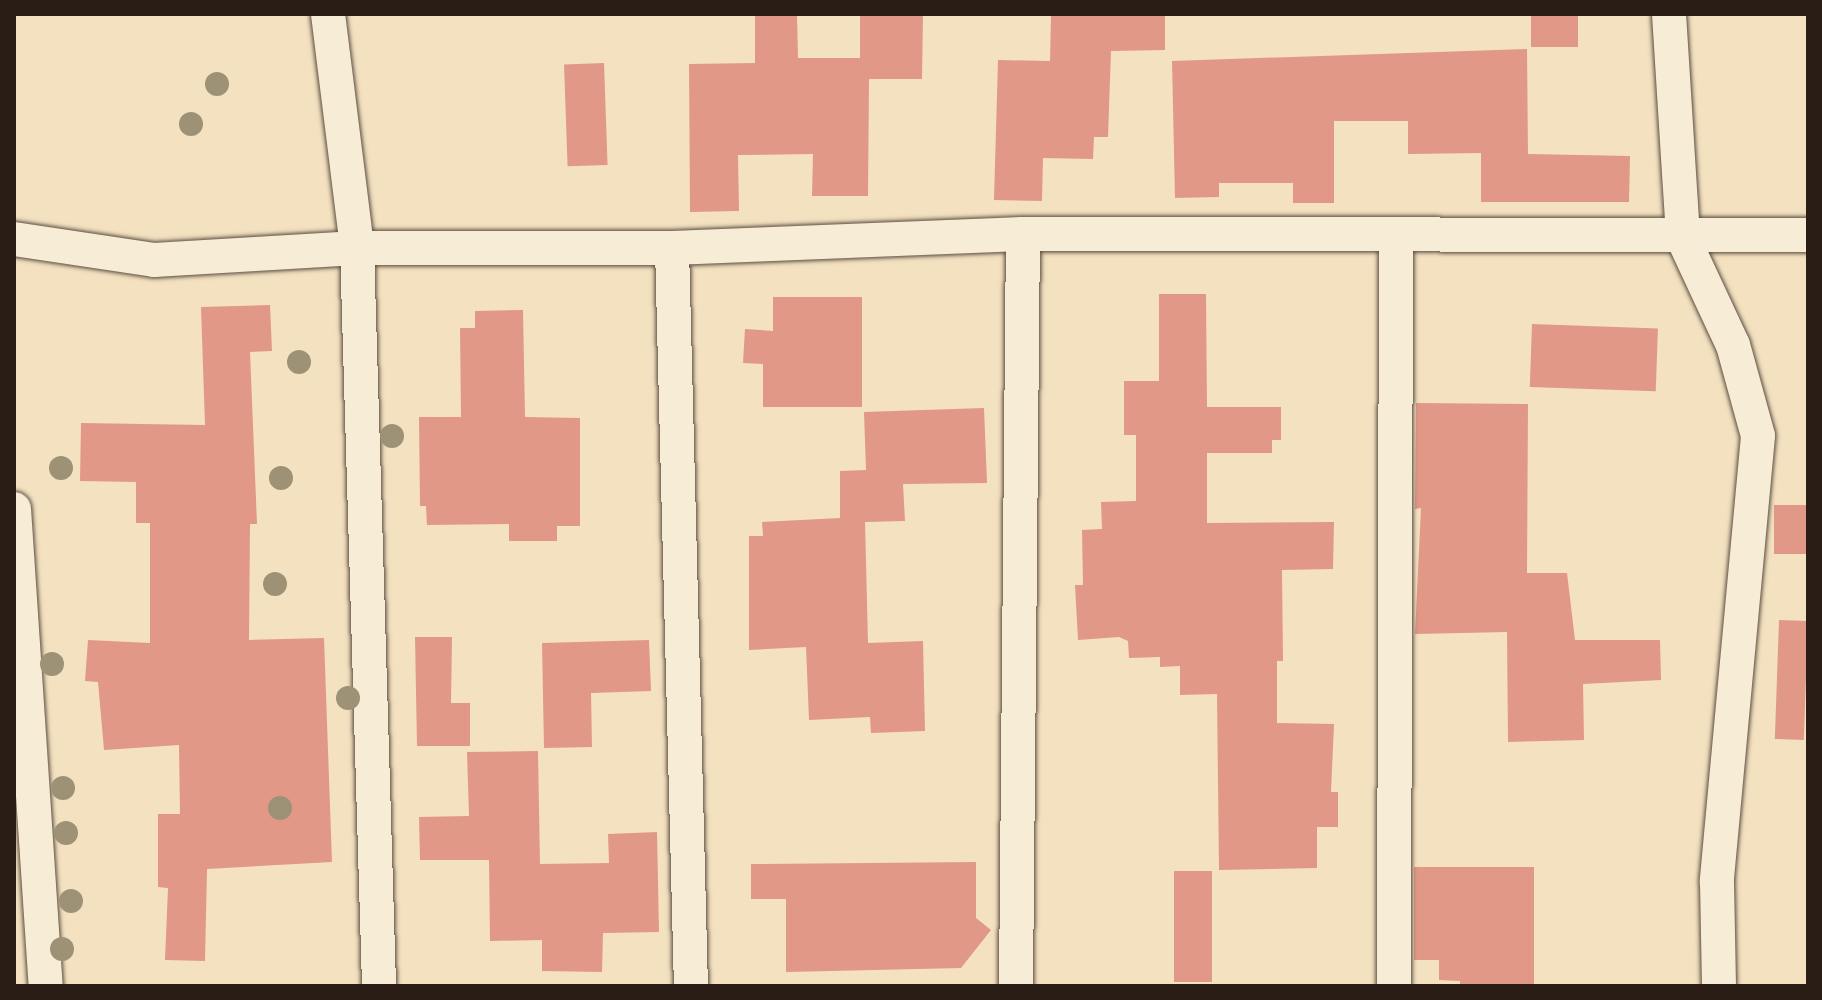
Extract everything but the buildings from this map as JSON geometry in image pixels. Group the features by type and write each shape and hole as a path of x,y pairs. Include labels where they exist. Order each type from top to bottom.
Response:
{"street":[{"path":"328,14 357,248 379,986"},
{"path":"1669,14 1683,238 1733,345 1758,436 1717,882 1719,986"},
{"path":"14,239 154,260 357,248 672,248 1023,234 1683,238 1808,235"},
{"path":"1016,986 1023,234"},
{"path":"1394,986 1396,237"},
{"path":"672,248 691,986"},
{"path":"14,509 46,986"}]}
